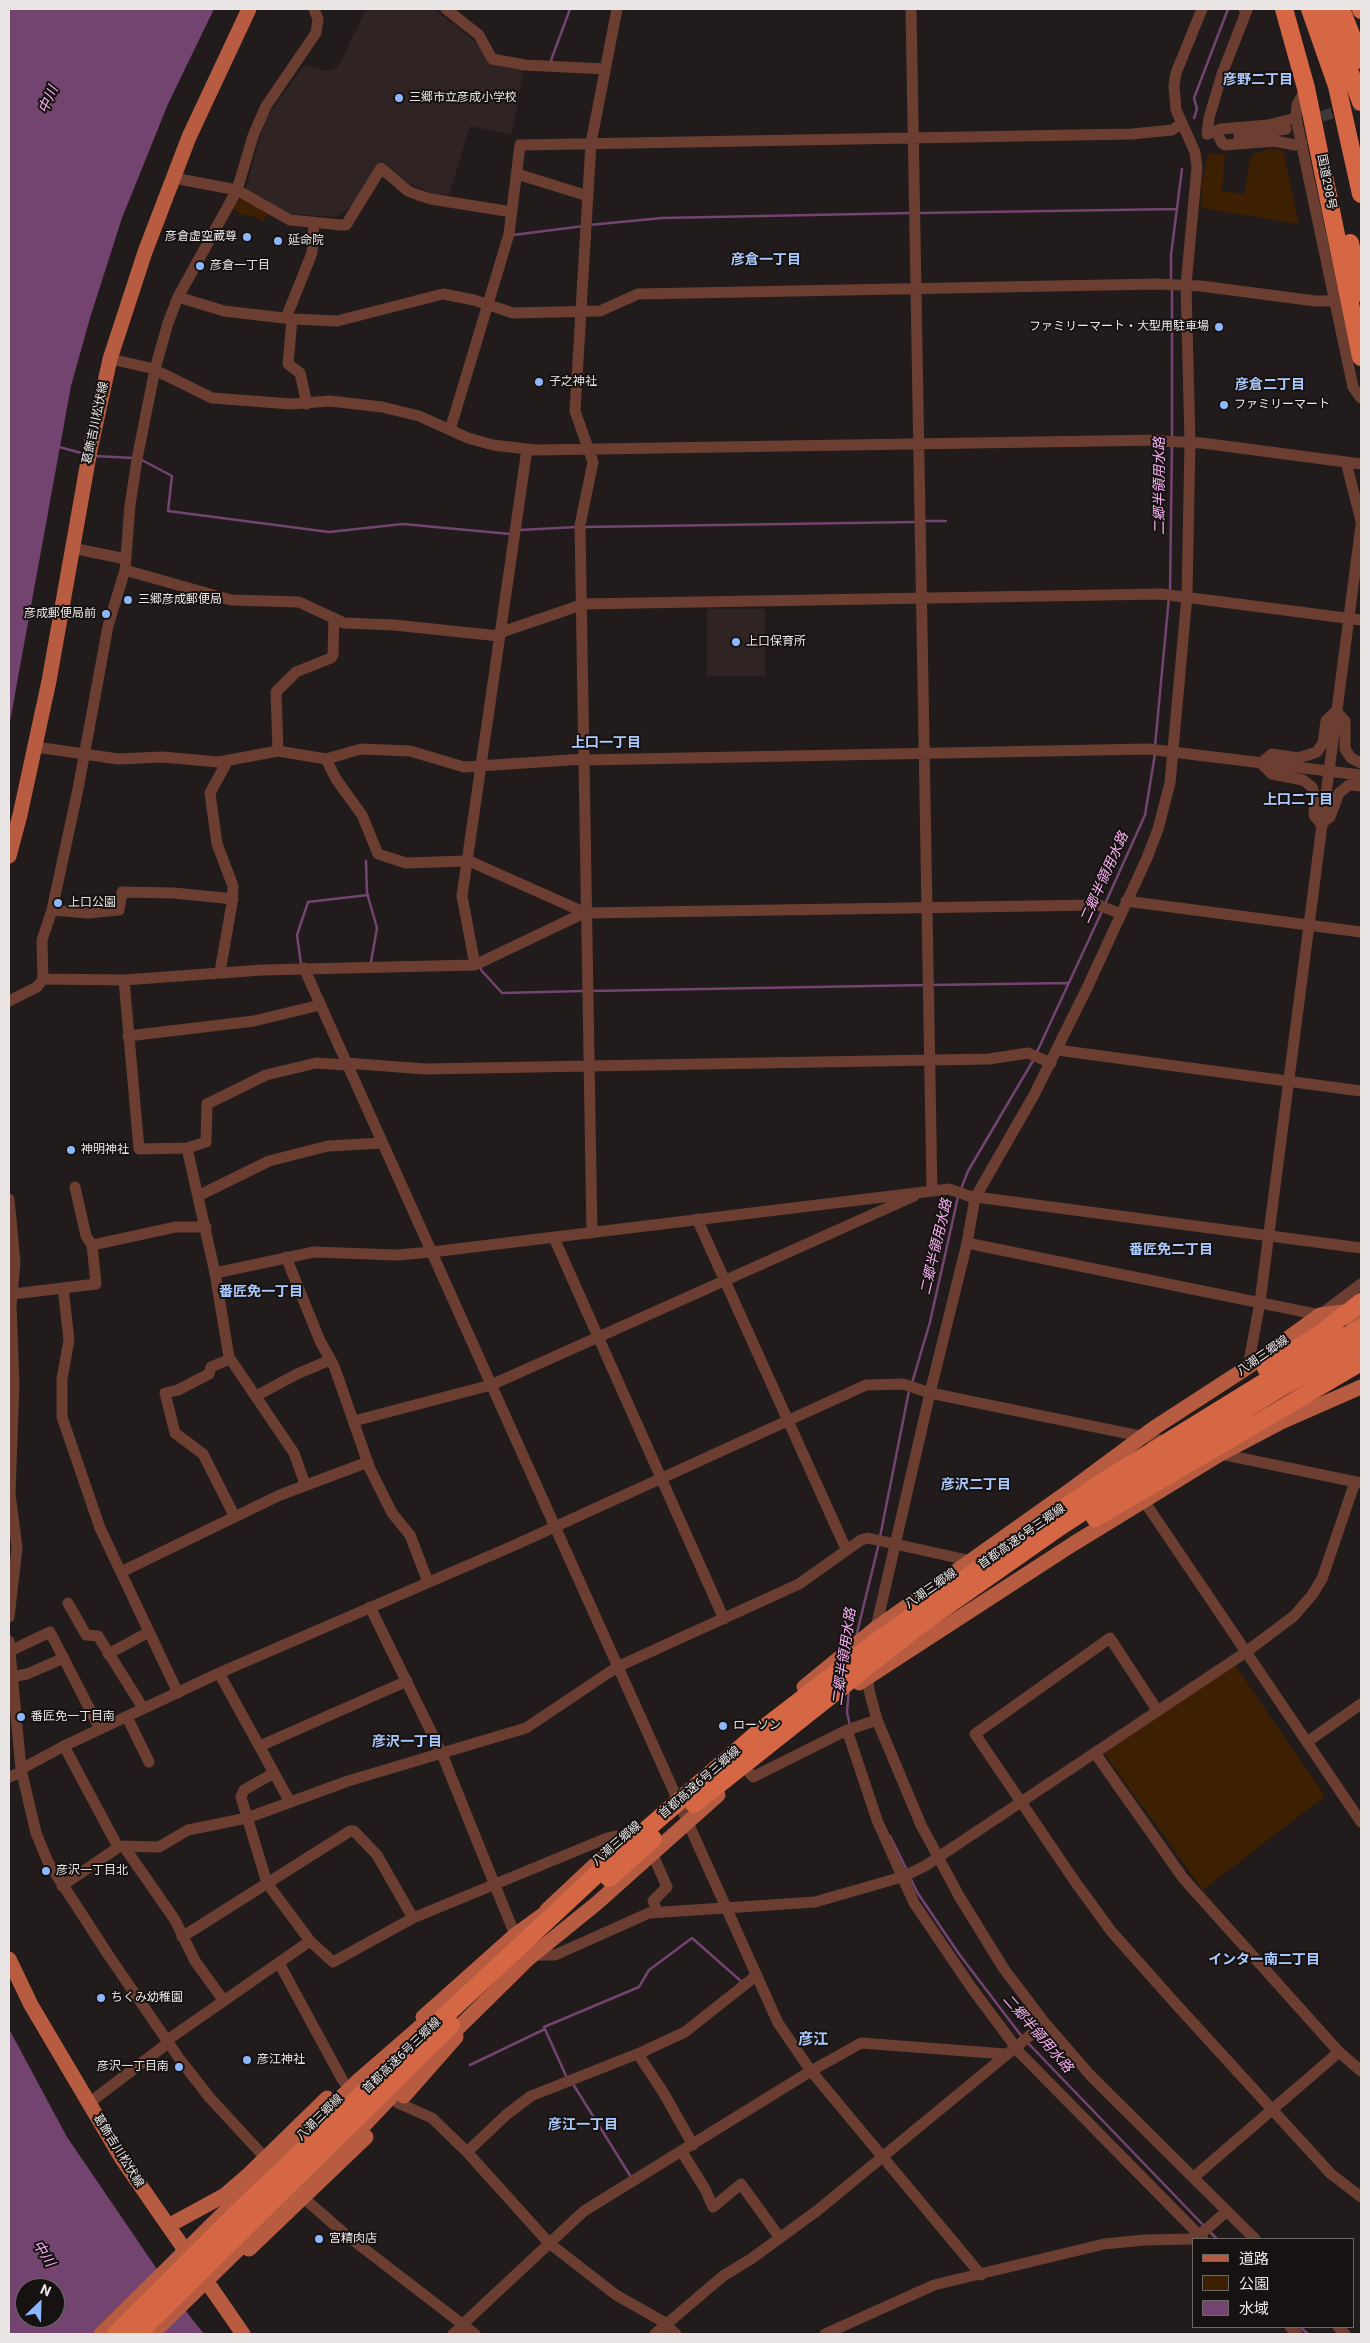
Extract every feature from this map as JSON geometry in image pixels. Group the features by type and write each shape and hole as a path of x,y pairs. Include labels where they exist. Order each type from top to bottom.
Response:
{"highway":[{"name":"国道298号","path":"1284,9 1306,88 1361,357"},
{"path":"1310,9 1337,86 1361,194"},
{"path":"1326,9 1361,102"},
{"path":"1341,9 1361,60"},
{"path":"1321,156 1350,242 1361,294"},
{"path":"1093,1488 1179,1423 1319,1335 1361,1302"},
{"name":"首都高速6号三郷線","path":"116,2334 234,2216 410,2048 625,1848 758,1733 876,1642 994,1556 1093,1488 1273,1377 1361,1328"},
{"name":"首都高速6号三郷線","path":"137,2334 454,2022 679,1816 917,1627 1061,1526 1170,1455 1282,1387 1361,1344"},
{"path":"917,1627 967,1599 1130,1497 1361,1362"},
{"path":"1254,1425 1361,1377"}],"main road":[{"name":"葛飾吉川松伏線","path":"9,856 36,746 91,442 110,359 142,261 189,137 249,9"},
{"name":"八潮三郷線","path":"101,2334 358,2080 452,1999 544,1914 578,1879 675,1794 876,1628 1013,1531 1142,1436 1248,1368 1320,1315 1361,1309"},
{"path":"1361,1317 1353,1329 1354,1339 1361,1356"},
{"path":"152,2334 348,2142 488,1997 528,1959 551,1942 687,1821 866,1677 1220,1454 1279,1423 1361,1387"},
{"path":"168,2226 225,2195 266,2158 343,2082 436,2006 515,1935 544,1914"},
{"path":"210,2286 303,2198 398,2103 457,2036 551,1942"},
{"name":"葛飾吉川松伏線","path":"9,1959 31,2004 122,2158 243,2334"}],"street":[{"path":"9,1001 37,987 43,979 42,940 52,910 84,755 104,642 126,564 134,474 155,370 168,323 178,297 237,190 253,136 266,106 316,33 318,19 314,9"},
{"path":"592,1233 580,525 593,462 574,410 582,312 591,143 617,9"},
{"path":"910,9 914,137 930,1060 930,1191"},
{"path":"1202,9 1176,73 1174,98 1181,124 1195,152 1196,181 1186,285 1190,442 1187,596 1170,784 1158,830 1121,914 1051,1063 976,1198 967,1243 894,1544 866,1677 877,1720 908,1794 938,1858 980,1933 1045,2022 1091,2076 1254,2238"},
{"path":"1244,9 1247,10 1222,74 1209,118 1212,134 1225,145 1274,141 1296,145 1302,143"},
{"path":"452,11 479,35 492,58 525,65 605,69"},
{"path":"1306,88 1297,105 1296,118 1353,387 1361,398"},
{"path":"1190,141 1222,129 1268,125 1296,118"},
{"path":"450,430 509,234 520,144 1132,134 1172,130 1181,124"},
{"path":"1212,134 1254,135 1286,129"},
{"path":"174,178 237,190 285,218 346,225 381,168 408,191 418,195 431,199 512,212"},
{"path":"517,174 588,196"},
{"path":"307,404 300,374 288,364 289,318 312,253 314,222"},
{"path":"178,297 224,311 337,321 439,294 474,300 513,313 600,311 638,294 1158,284 1186,285 1315,301 1334,301"},
{"path":"110,359 155,370 212,398 307,404 330,401 388,408 419,416 468,438 493,445 527,449 590,450 1161,440 1361,464"},
{"path":"475,965 462,896 479,766 527,449"},
{"path":"1346,462 1361,520"},
{"path":"1248,1368 1260,1302 1361,525"},
{"path":"72,548 126,564 231,600 299,602 344,623 394,625 499,635 581,604 1160,594 1361,620"},
{"path":"278,751 276,692 296,672 331,658 333,655 334,618"},
{"path":"1261,763 1272,754 1298,758 1317,752 1323,743 1326,721 1336,711"},
{"path":"1336,711 1345,721 1345,749 1351,758 1361,763"},
{"path":"36,746 84,755 130,759 162,757 219,762 278,751 326,760 361,749 410,751 464,767 584,759 1148,749 1361,775"},
{"path":"220,972 233,899 233,886 220,853 215,818 209,800 210,792 228,760"},
{"path":"326,760 336,779 362,815 378,854 406,863 466,861 586,913 927,909 1096,904 1121,914"},
{"path":"1261,763 1272,774 1303,780 1312,786 1315,796 1314,815 1321,824"},
{"path":"1321,824 1330,817 1335,800 1345,787 1361,786"},
{"path":"52,910 88,913 119,910 122,892 174,893 233,899"},
{"path":"1126,902 1361,932"},
{"path":"43,979 124,980 220,972 304,968 475,965 586,913"},
{"path":"304,968 778,2023 811,2072 981,2275"},
{"path":"124,980 139,1149 187,1148 206,1142 207,1104 266,1075 316,1063 425,1069 989,1059 1028,1053 1051,1063"},
{"path":"128,1036 254,1021 320,1004"},
{"path":"1057,1050 1361,1091"},
{"path":"198,1196 269,1160 335,1145 382,1143"},
{"path":"187,1148 216,1273 230,1359 294,1452 305,1484"},
{"path":"12,1297 96,1284 92,1245 86,1236 75,1187"},
{"path":"216,1273 314,1252 396,1255 432,1252 554,1238 697,1218 953,1189 976,1198 1361,1248"},
{"path":"354,1421 491,1385 930,1191"},
{"path":"9,1200 15,1254 12,1297 10,1494 17,1548 11,1576 9,1617"},
{"path":"697,1218 846,1549"},
{"path":"92,1245 175,1227 206,1227"},
{"path":"554,1238 724,1619"},
{"path":"967,1243 1320,1315 1361,1284"},
{"path":"286,1258 320,1341 330,1360 368,1462 392,1513 410,1535 428,1582"},
{"path":"63,1288 69,1340 62,1379 62,1417 93,1509 178,1693"},
{"path":"230,1359 211,1367 209,1374 178,1390 165,1393 175,1433 203,1454 235,1517"},
{"path":"256,1396 297,1374 330,1360"},
{"path":"9,1777 64,1746 143,1708 554,1527 866,1384 906,1385 930,1393 1358,1482 1330,1558 1312,1595 1294,1616 1246,1652 938,1858 902,1876 815,1902 657,1911 555,1955 539,1955"},
{"path":"121,1572 305,1484 368,1462"},
{"path":"1013,1531 1050,1536 1060,1532 1127,1490 1134,1491 1146,1500 1361,1822"},
{"path":"62,1886 121,1847 159,1847 188,1830 247,1818 348,1781 526,1728 617,1667 799,1584 846,1549 868,1538 971,1561 1032,1571"},
{"path":"68,1603 86,1635 98,1636 143,1708"},
{"path":"370,1608 442,1754 515,1935"},
{"path":"100,1729 50,1632 9,1646 12,1677 11,1694 21,1771 36,1833 48,1862 62,1886 167,2042 210,2098 303,2198 351,2239 475,2334"},
{"path":"108,1654 149,1632"},
{"path":"1157,1710 1110,1638 975,1734 1111,1931 1331,2174 1361,2197"},
{"path":"12,1677 27,1674 64,1658"},
{"path":"219,1674 290,1802"},
{"path":"260,1746 406,1681"},
{"path":"1307,1742 1361,1704"},
{"path":"127,1716 148,1762"},
{"path":"730,1748 742,1747 752,1759 749,1770 753,1777 847,1730 877,1720"},
{"path":"847,1730 877,1820 914,1903 1010,2051 1197,2238"},
{"path":"64,1746 121,1847 175,1920 195,1961 224,2001"},
{"path":"1095,1753 1183,1878 1339,2052 1361,2071"},
{"path":"274,1773 244,1790 241,1797 267,1883 310,1941 333,1962 413,1918 606,1838 616,1836 624,1839 640,1857 650,1855 667,1887 653,1901 657,1911"},
{"path":"182,1937 350,1831 354,1831 378,1855 413,1918"},
{"path":"89,2103 167,2042 310,1941"},
{"path":"279,1963 343,2082"},
{"path":"467,2152 506,2115 531,2096 638,2054 685,2032 756,1974"},
{"path":"655,2334 672,2330 723,2276 818,2210 1045,2022"},
{"path":"453,2334 584,2212 861,2043 1010,2051"},
{"path":"1194,2177 1339,2052"},
{"path":"638,2054 664,2092 693,2145"},
{"path":"398,2103 432,2118 467,2152 549,2243 616,2295 672,2330"},
{"path":"682,2152 705,2189 713,2207 741,2184 780,2238"},
{"path":"1199,2238 1227,2211"},
{"path":"825,2334 934,2285 1104,2244 1144,2240 1192,2239"}],"shaded area":[{"name":"三郷市立彦成小学校","path":"366,9 434,9 480,45 490,64 523,71 512,135 470,126 449,195 433,194 409,183 381,161 355,204 336,217 290,214 246,189 259,139 268,115 304,65 326,71 338,67"},
{"name":"上口保育所","path":"707,609 765,609 765,676 707,676"}],"green space":[{"path":"1269,149 1283,150 1299,224 1201,208 1202,182 1208,153 1225,154 1222,191 1244,194 1251,155"},
{"path":"240,198 269,212 263,222 248,214 243,216 233,209"},
{"path":"1235,1665 1325,1796 1203,1890 1104,1753"}],"water":[{"name":"中川","path":"9,9 214,9 168,104 122,218 90,318 71,386 9,727"},
{"name":"中川","path":"9,2029 67,2137 182,2306 204,2334 9,2334"}],"waterway":[{"path":"550,63 570,9"},
{"name":"二郷半領用水路","path":"1194,118 1197,109 1194,98 1228,9"},
{"name":"二郷半領用水路","path":"1171,282 1171,255 1182,169"},
{"path":"919,213 1177,209"},
{"path":"589,225 662,218 911,213"},
{"path":"513,235 584,226"},
{"name":"二郷半領用水路","path":"1172,287 1172,439"},
{"name":"二郷半領用水路","path":"1170,592 1172,445"},
{"path":"59,447 85,454"},
{"path":"95,456 134,458"},
{"path":"140,459 172,476 168,511 329,532 403,524 510,534"},
{"path":"925,521 946,521"},
{"path":"585,527 917,522"},
{"path":"520,530 577,527"},
{"name":"二郷半領用水路","path":"1155,746 1169,597"},
{"name":"二郷半領用水路","path":"1105,904 1145,815 1155,754"},
{"path":"366,861 367,893 377,928 371,962"},
{"path":"301,964 297,935 308,902 368,895"},
{"name":"二郷半領用水路","path":"1036,1054 1103,909"},
{"path":"480,965 481,970 502,993 583,991"},
{"path":"931,985 1068,983"},
{"path":"591,991 926,985"},
{"name":"二郷半領用水路","path":"961,1189 968,1171 1034,1059"},
{"name":"二郷半領用水路","path":"912,1383 930,1322 958,1197"},
{"name":"二郷半領用水路","path":"880,1537 909,1391"},
{"name":"二郷半領用水路","path":"856,1637 879,1543"},
{"name":"二郷半領用水路","path":"849,1689 847,1712 850,1726"},
{"name":"二郷半領用水路","path":"890,1836 907,1870"},
{"name":"二郷半領用水路","path":"910,1877 917,1892 959,1954 1023,2038"},
{"path":"567,2078 544,2027 639,1987 649,1970 692,1938 742,1982"},
{"path":"470,2065 545,2029"},
{"name":"二郷半領用水路","path":"1027,2042 1205,2227"},
{"path":"573,2084 631,2177"},
{"name":"二郷半領用水路","path":"1209,2231 1216,2238"},
{"name":"二郷半領用水路","path":"1301,2328 1308,2334"}],"tunnel":[{"path":"1306,122 1361,103"}],"place":[{"name":"三郷市立彦成小学校","path":"399,98"},
{"name":"彦倉虚空蔵尊","path":"247,237"},
{"name":"延命院","path":"278,241"},
{"name":"彦倉一丁目","path":"200,266"},
{"name":"ファミリーマート・大型用駐車場","path":"1219,327"},
{"name":"子之神社","path":"539,382"},
{"name":"ファミリーマート","path":"1224,405"},
{"name":"三郷彦成郵便局","path":"128,600"},
{"name":"彦成郵便局前","path":"106,614"},
{"name":"上口保育所","path":"736,642"},
{"name":"上口公園","path":"58,903"},
{"name":"神明神社","path":"71,1150"},
{"name":"番匠免一丁目南","path":"21,1717"},
{"name":"ローソン","path":"723,1726"},
{"name":"彦沢一丁目北","path":"46,1871"},
{"name":"ちくみ幼稚園","path":"101,1998"},
{"name":"彦江神社","path":"247,2060"},
{"name":"彦沢一丁目南","path":"179,2067"},
{"name":"宮精肉店","path":"319,2239"}],"district":[{"name":"彦野二丁目","path":"1258,80"},
{"name":"彦倉一丁目","path":"766,260"},
{"name":"彦倉二丁目","path":"1270,385"},
{"name":"上口一丁目","path":"606,743"},
{"name":"上口二丁目","path":"1298,800"},
{"name":"番匠免二丁目","path":"1171,1250"},
{"name":"番匠免一丁目","path":"261,1292"},
{"name":"彦沢二丁目","path":"976,1485"},
{"name":"彦沢一丁目","path":"407,1742"},
{"name":"インター南二丁目","path":"1264,1960"},
{"name":"彦江","path":"813,2040"},
{"name":"彦江一丁目","path":"583,2125"}]}
